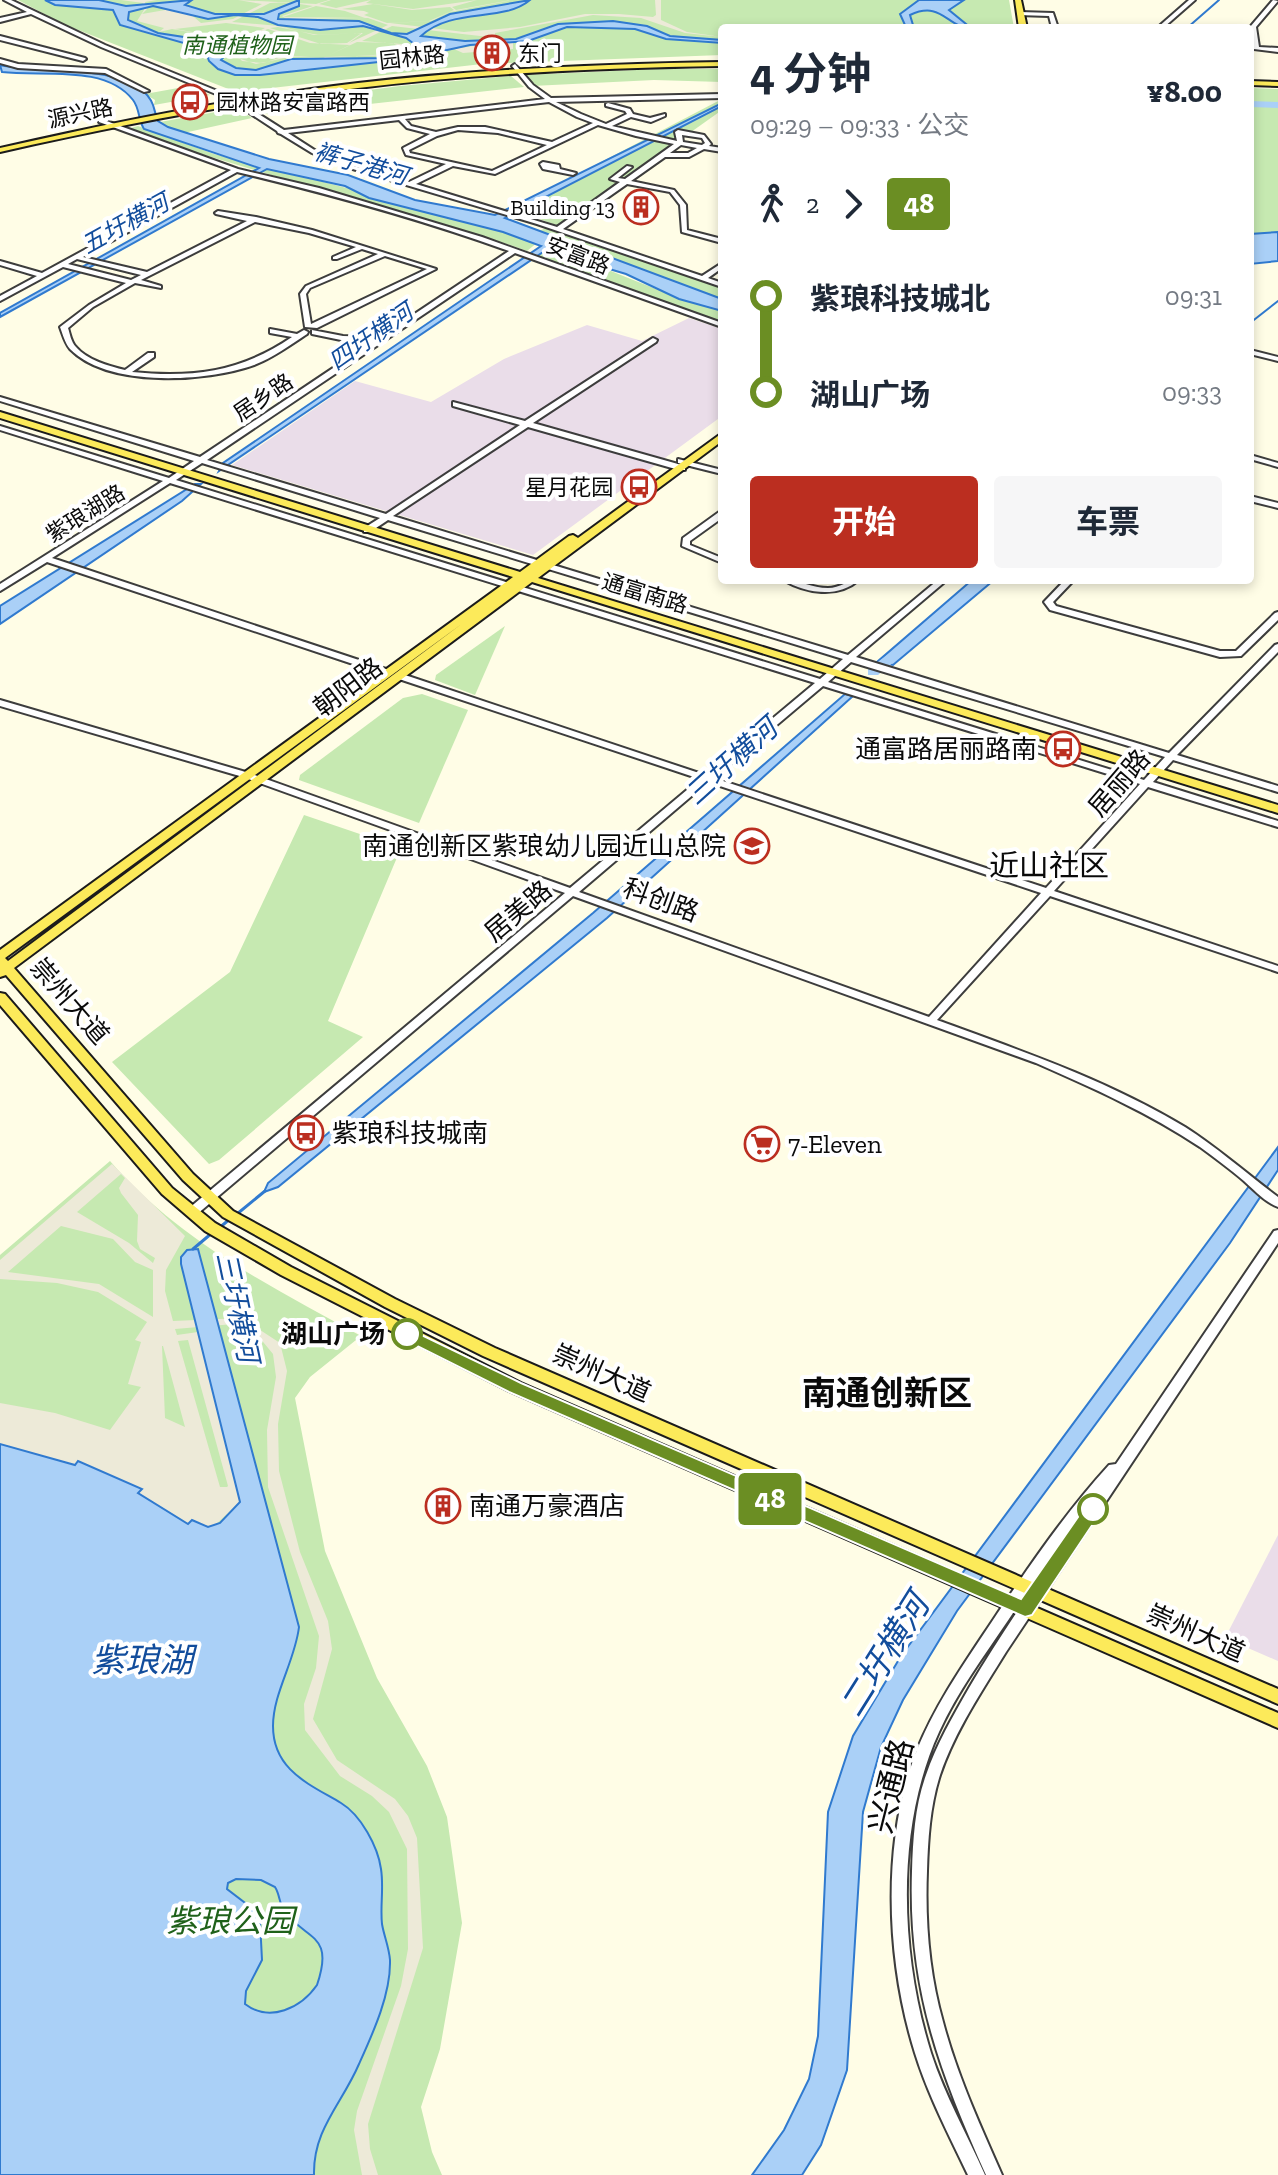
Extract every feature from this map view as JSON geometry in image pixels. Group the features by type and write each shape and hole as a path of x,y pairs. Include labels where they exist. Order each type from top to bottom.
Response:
{"main road":[{"path":"1020,0 1024,24"},
{"name":"园林路","path":"156,111 516,68 718,61"},
{"path":"1254,80 1278,81"},
{"name":"园林路","path":"167,114 233,100"},
{"name":"源兴路","path":"137,117 156,111"},
{"name":"源兴路","path":"0,147 103,123 167,114"},
{"name":"通富南路","path":"0,412 191,467 527,577 1164,765 1278,802"},
{"name":"朝阳路","path":"2,964 262,781 402,677 527,577 550,567 718,433"},
{"name":"朝阳路","path":"2,964 246,775 386,672 527,577 718,439"},
{"name":"通富南路","path":"1164,765 1278,809"},
{"name":"崇州大道","path":"2,964 188,1177 228,1214 390,1303 489,1352 1278,1697"},
{"name":"崇州大道","path":"0,997 167,1191 210,1227 326,1292 515,1387 1278,1721"}],"street":[{"path":"7,0 29,13 233,100 314,152 348,166 509,213 718,283"},
{"path":"1048,0 1054,24"},
{"path":"1165,24 1192,0"},
{"path":"1254,26 1276,0"},
{"path":"0,20 29,13"},
{"path":"1022,14 1051,14"},
{"path":"1254,34 1256,48 1278,50"},
{"path":"0,38 83,59"},
{"path":"0,61 18,66 106,71 146,91"},
{"path":"516,68 525,83 552,100 599,122 649,139 718,149"},
{"path":"280,132 552,100 718,96"},
{"path":"608,105 629,112 608,125"},
{"path":"400,117 409,127 437,134"},
{"path":"551,144 483,129 437,134 405,149 408,154 493,173 599,122"},
{"name":"安富路","path":"103,123 236,170 317,189 515,250 718,324"},
{"path":"663,155 689,155 708,144 704,137 686,132 678,132 680,143"},
{"path":"558,229 680,143"},
{"path":"522,158 573,173"},
{"path":"411,184 450,165"},
{"path":"629,167 613,176 625,182 672,191 683,205 684,231 718,240"},
{"path":"0,299 236,170"},
{"path":"218,213 256,219 433,269 308,330 276,352 242,367 192,375 127,372 92,361 71,347 64,327 91,306 256,219"},
{"path":"335,258 360,248"},
{"name":"居乡路","path":"191,467 515,250"},
{"path":"308,330 303,294 308,287 382,255"},
{"path":"76,257 147,274"},
{"path":"0,263 43,276"},
{"path":"62,265 159,287"},
{"path":"704,278 718,268"},
{"path":"273,331 308,330 343,338 382,339"},
{"path":"343,338 362,353"},
{"path":"371,527 653,340"},
{"path":"1254,353 1278,359"},
{"path":"127,372 151,355"},
{"path":"0,399 191,467 217,465 386,517 527,577 822,682 1278,824"},
{"path":"456,404 718,471"},
{"path":"0,428 200,490 527,577"},
{"path":"1254,458 1278,465"},
{"name":"紫琅湖路","path":"0,588 191,467"},
{"path":"1254,493 1278,500"},
{"path":"1254,499 1278,506"},
{"path":"718,517 686,540 686,546 718,559"},
{"path":"46,559 386,672"},
{"path":"550,567 878,666 1164,765 1278,789"},
{"path":"801,584 828,592 841,591 850,584"},
{"name":"居美路","path":"192,1212 938,584"},
{"path":"1066,584 1048,602 1053,608 1220,654 1238,654 1278,615"},
{"name":"居丽路","path":"931,1021 1164,765 1278,647"},
{"path":"402,677 1278,969"},
{"name":"科创路","path":"0,703 246,775 931,1021 1093,1083 1172,1126 1273,1199"},
{"name":"兴通路","path":"977,2175 919,2037 903,1953 900,1872 905,1822 917,1770 945,1708 1123,1459 1278,1234"},
{"name":"兴通路","path":"994,2175 957,2095 935,2032 925,1977 918,1890 921,1834 935,1770 1018,1606"}],"shaded area":[{"path":"121,0 157,0 145,2 147,9 142,14 171,9 188,12 201,23 233,19 262,4 238,0 282,2 270,3 232,22 300,31 270,28 319,43 268,29 252,35 259,41 251,35 265,28 226,23 175,29 244,41 247,47 237,55 246,46 242,41 172,29 159,32 164,28 137,21 144,10 143,3"},
{"path":"329,0 319,4 336,8 371,0 366,3 413,9 477,0 452,7 456,10 512,0 450,12 431,21 390,23 464,32 520,27 585,14 653,17 656,15 655,0 661,0 661,20 687,32 718,36 685,33 641,18 593,15 495,33 497,43 513,42 513,49 463,53 454,49 492,43 489,37 392,26 362,41 386,43 357,42 328,56 350,45 326,44 347,43 363,33 349,43 388,25 368,18 286,19 283,17 282,16 313,6 292,3 316,4","holes":["373,4 412,10 450,7 454,10 429,21 387,23 364,15 369,13 364,11 342,9","316,6 345,11 365,18 283,17"]},
{"path":"393,43 409,49 396,54 407,49"},
{"path":"689,318 718,328 718,419 533,555 232,465 355,381 431,402 504,359 587,325 642,341"},
{"path":"112,1164 185,1236 166,1270 165,1291 173,1321 242,1318 280,1343 287,1371 278,1424 279,1471 300,1552 328,1621 332,1649 313,1719 337,1760 395,1799 408,1816 417,1838 423,1948 368,2124 370,2149 378,2175 362,2175 354,2130 357,2111 401,1986 408,1949 407,1849 389,1812 372,1796 340,1776 305,1730 304,1704 316,1668 319,1636 268,1487 267,1430 276,1377 273,1354 259,1337 234,1324 175,1329 177,1335 198,1332 240,1502 214,1526 203,1526 192,1521 189,1524 138,1493 141,1489 79,1461 75,1465 0,1444 0,1403 55,1413 110,1430 141,1387 128,1384 141,1342 135,1340 147,1322 98,1292 57,1283 0,1279 0,1260","holes":["121,1174 125,1178 119,1188 121,1193 138,1215 137,1241 140,1249 155,1258 153,1263 129,1243 77,1212","61,1226 113,1239 135,1262 153,1270 153,1317 99,1284 8,1272","188,1340 227,1487 220,1487 178,1341","162,1346 185,1427 165,1418"]},
{"path":"1278,1535 1278,1661 1225,1638"}],"green space":[{"name":"南通植物园","path":"18,0 1009,0 1013,24 718,24 718,55 482,64 236,92 63,24"},
{"path":"718,69 718,82 654,80 532,86 525,75"},
{"path":"511,76 524,87 270,115 246,106 400,86"},
{"path":"189,86 210,95 154,105 155,100 145,94"},
{"path":"1254,88 1278,89 1278,240 1254,239"},
{"path":"718,101 718,113 559,226 511,209"},
{"path":"238,108 252,118 179,134 163,128 160,122"},
{"path":"138,126 214,154 487,224 538,242 527,251 124,130"},
{"path":"548,227 718,285 718,301 537,232"},
{"path":"547,246 718,310 718,321 534,255"},
{"path":"505,626 475,695 435,680 436,675"},
{"path":"422,694 468,710 419,823 299,780 300,775 403,698"},
{"path":"304,815 401,848 328,1021 363,1037 219,1160 209,1164 112,1062 230,972"},
{"name":"紫琅湖","path":"110,1161 166,1215 227,1260 361,1336 310,1377 295,1398 325,1551 377,1678 427,1766 447,1817 462,1923 440,2049 421,2107 432,2152 442,2175 0,2175 0,1255"}],"water":[{"path":"45,0 99,0 126,6 192,0 185,5 215,14 264,14 299,0 299,6 279,14 278,19 359,21 391,33 407,34 450,14 530,0 506,11 447,21 421,36 465,41 516,39 558,24 613,21 647,26 670,36 718,40 718,43 666,39 635,29 567,27 528,41 470,45 406,59 235,75 218,69 209,61 205,49 120,25 113,10 55,5","holes":["153,6 208,19 235,15 320,30 363,26 406,38 421,49 391,58 291,59 256,70 236,68 221,60 231,48 229,44 158,33 128,20 129,12"]},
{"path":"919,0 964,0 949,10 966,24 956,24 937,13 921,11 910,15 913,24 905,24 900,14"},
{"path":"0,65 107,75 127,81 143,91 153,105 158,121 168,127 269,159 348,175 415,200 495,215 718,105 718,108 505,218 718,298 718,310 679,299 626,274 546,250 219,471 223,463 541,246 503,232 369,198 345,186 267,169 0,317 0,313 259,168 144,129 133,100 106,81 72,74 2,72"},
{"path":"1278,232 1278,261 1254,264 1254,234"},
{"path":"195,484 201,484 182,501 0,624 0,606"},
{"path":"967,584 989,584 893,665 877,662"},
{"path":"845,694 853,696 607,918 278,1187 264,1192 268,1183 593,913"},
{"path":"1278,1147 1278,1170 1230,1243 957,1611 903,1700 881,1747 863,1812 847,2070 821,2145 802,2175 752,2175 784,2130 809,2079 818,2036 828,1812 853,1736 901,1656"},
{"name":"紫琅湖","path":"198,1249 299,1627 276,1701 275,1741 286,1765 305,1782 348,1808 362,1823 372,1842 382,1876 382,1924 390,1960 388,1986 364,2052 323,2130 314,2175 0,2175 0,1444 75,1465 78,1461 142,1489 138,1493 188,1524 192,1520 208,1527 220,1523 240,1502 181,1264 181,1257 187,1250","holes":["236,1879 261,1880 275,1887 284,1910 315,1939 322,1955 317,1985 294,2006 275,2012 255,2010 245,2004 246,1991 262,1960 260,1921 253,1909 227,1889 228,1883"]}],"waterway":[{"path":"1192,24 1219,0"},
{"path":"1254,104 1278,105"},
{"path":"1254,320 1278,301"},
{"name":"三圩横河","path":"873,672 901,649"},
{"name":"三圩横河","path":"237,1214 265,1191"},
{"name":"三圩横河","path":"218,1229 231,1218"},
{"name":"三圩横河","path":"193,1249 212,1233"}],"bus line":[{"name":"48","path":"407,1334 515,1387 1025,1609 1093,1509"}],"place":[{"name":"东门","path":"492,53"},
{"name":"园林路安富路西","path":"190,102"},
{"name":"Building 13","path":"641,207"},
{"name":"星月花园","path":"639,487"},
{"name":"通富路居丽路南","path":"1063,749"},
{"name":"南通创新区紫琅幼儿园近山总院","path":"752,846"},
{"name":"紫琅科技城南","path":"306,1133"},
{"name":"7-Eleven","path":"762,1144"},
{"name":"湖山广场","path":"407,1334"},
{"name":"南通万豪酒店","path":"443,1506"}],"district":[{"name":"近山社区","path":"1049,866"},
{"name":"南通创新区","path":"887,1393"}],"water label":[{"name":"裤子港河","path":"361,164"},
{"name":"五圩横河","path":"125,224"},
{"name":"四圩横河","path":"371,337"},
{"name":"二圩横河","path":"884,1655"}],"park label":[{"name":"紫琅公园","path":"230,1921"}]}
